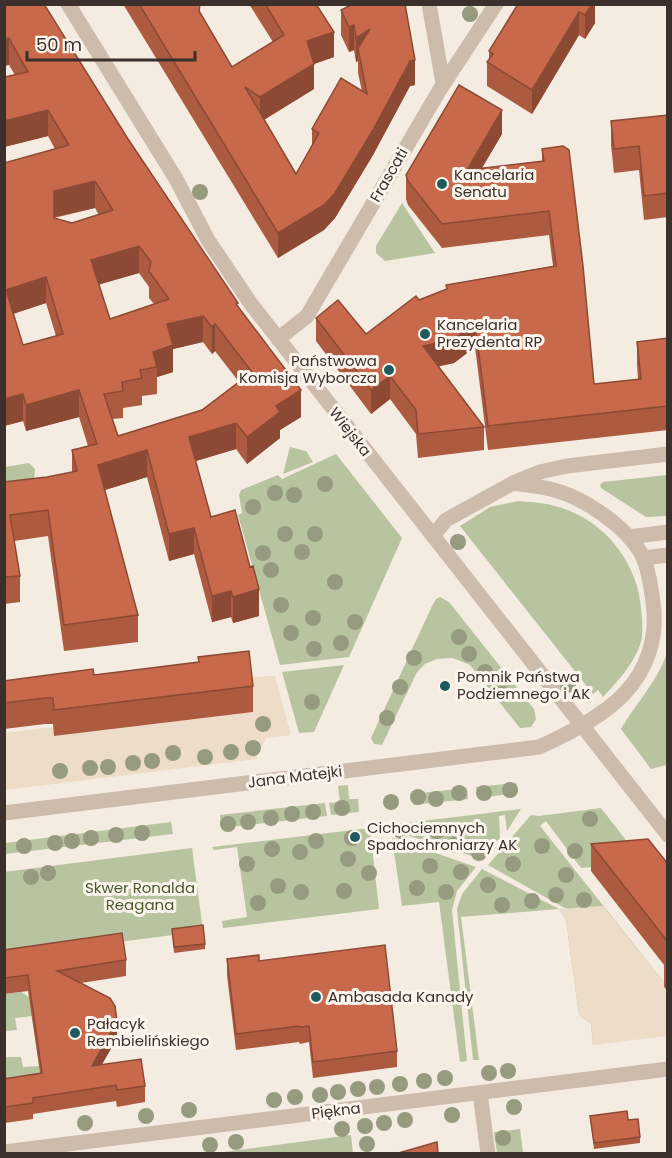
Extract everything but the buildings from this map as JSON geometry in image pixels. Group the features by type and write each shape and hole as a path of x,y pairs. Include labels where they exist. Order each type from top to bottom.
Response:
{"street":[{"name":"Wiejska","path":"68,4 176,179 208,240 278,339 668,835"},
{"path":"429,4 443,83"},
{"name":"Frascati","path":"278,339 307,316 443,83 496,4"},
{"path":"433,536 446,520 513,483 540,472 567,466 668,454"},
{"name":"Jana Matejki","path":"4,813 539,747 581,726 623,694 648,657 654,636 655,613 651,586 643,558 629,537 610,520 583,502 551,489 513,483"},
{"path":"629,537 668,532"},
{"path":"643,558 668,555"},
{"name":"Piękna","path":"4,1152 668,1069"},
{"path":"480,1093 488,1154"}],"green space":[{"path":"402,203 435,253 385,261 376,253 376,246"},
{"path":"290,447 306,451 313,462 283,474"},
{"path":"336,454 402,538 349,657 280,665 238,515 242,513 239,495 241,490 278,475 282,479"},
{"path":"29,463 35,469 34,478 5,484 5,467"},
{"path":"667,475 667,516 646,517 601,488 600,485 603,482"},
{"path":"518,501 559,507 586,519 610,539 628,564 639,593 641,640 629,666 603,697 598,690 593,694 460,526 490,507"},
{"path":"440,597 449,602 534,709 536,719 531,727 520,728 470,665 453,658 437,659 425,664 417,672 382,745 374,744 371,738 432,606"},
{"path":"667,653 667,765 651,769 621,729 652,683"},
{"path":"344,665 314,732 299,733 282,672"},
{"path":"516,783 518,793 478,798 476,787"},
{"path":"348,785 349,799 358,799 359,812 331,815 329,803 340,802 338,786"},
{"path":"467,788 468,799 413,805 412,794"},
{"path":"325,803 327,816 221,828 220,815"},
{"path":"601,808 643,862 581,868 546,821 540,826 667,986 667,1036 604,930 488,865 531,815"},
{"path":"521,809 507,831 505,815 499,816 500,838 481,859 391,830 390,825"},
{"path":"171,822 173,834 5,854 5,843"},
{"path":"370,828 379,909 223,928 222,921 247,917 237,847 214,850 212,847"},
{"path":"392,838 476,867 457,891 452,910 467,1061 460,1062 439,902 402,906"},
{"name":"Skwer Ronalda Reagana","path":"192,848 203,931 5,957 4,872"},
{"path":"482,869 559,909 461,917 479,1060 473,1060 457,909 462,894"},
{"path":"559,909 599,934 593,1045 591,1024 579,1015 566,920"},
{"path":"21,992 29,997 32,1016 15,1018 17,1030 5,1031 4,994"},
{"path":"21,1057 23,1067 39,1066 41,1082 5,1095 4,1058"},
{"path":"520,1129 523,1153 497,1153 494,1132"},
{"path":"351,1135 353,1153 216,1153"}],"shaded area":[{"path":"275,676 291,735 266,738 256,759 5,790 4,733 53,727 55,736 253,712 249,677"},
{"path":"603,906 667,986 667,1036 593,1045 591,1024 579,1015 566,920 559,909"}],"place":[{"name":"Kancelaria Senatu","path":"442,184"},
{"name":"Kancelaria Prezydenta RP","path":"425,334"},
{"name":"Państwowa Komisja Wyborcza","path":"389,370"},
{"name":"Pomnik Państwa Podziemnego i AK","path":"445,686"},
{"name":"Cichociemnych Spadochroniarzy AK","path":"355,837"},
{"name":"Ambasada Kanady","path":"316,997"},
{"name":"Pałacyk Rembielińskiego","path":"75,1033"}]}
